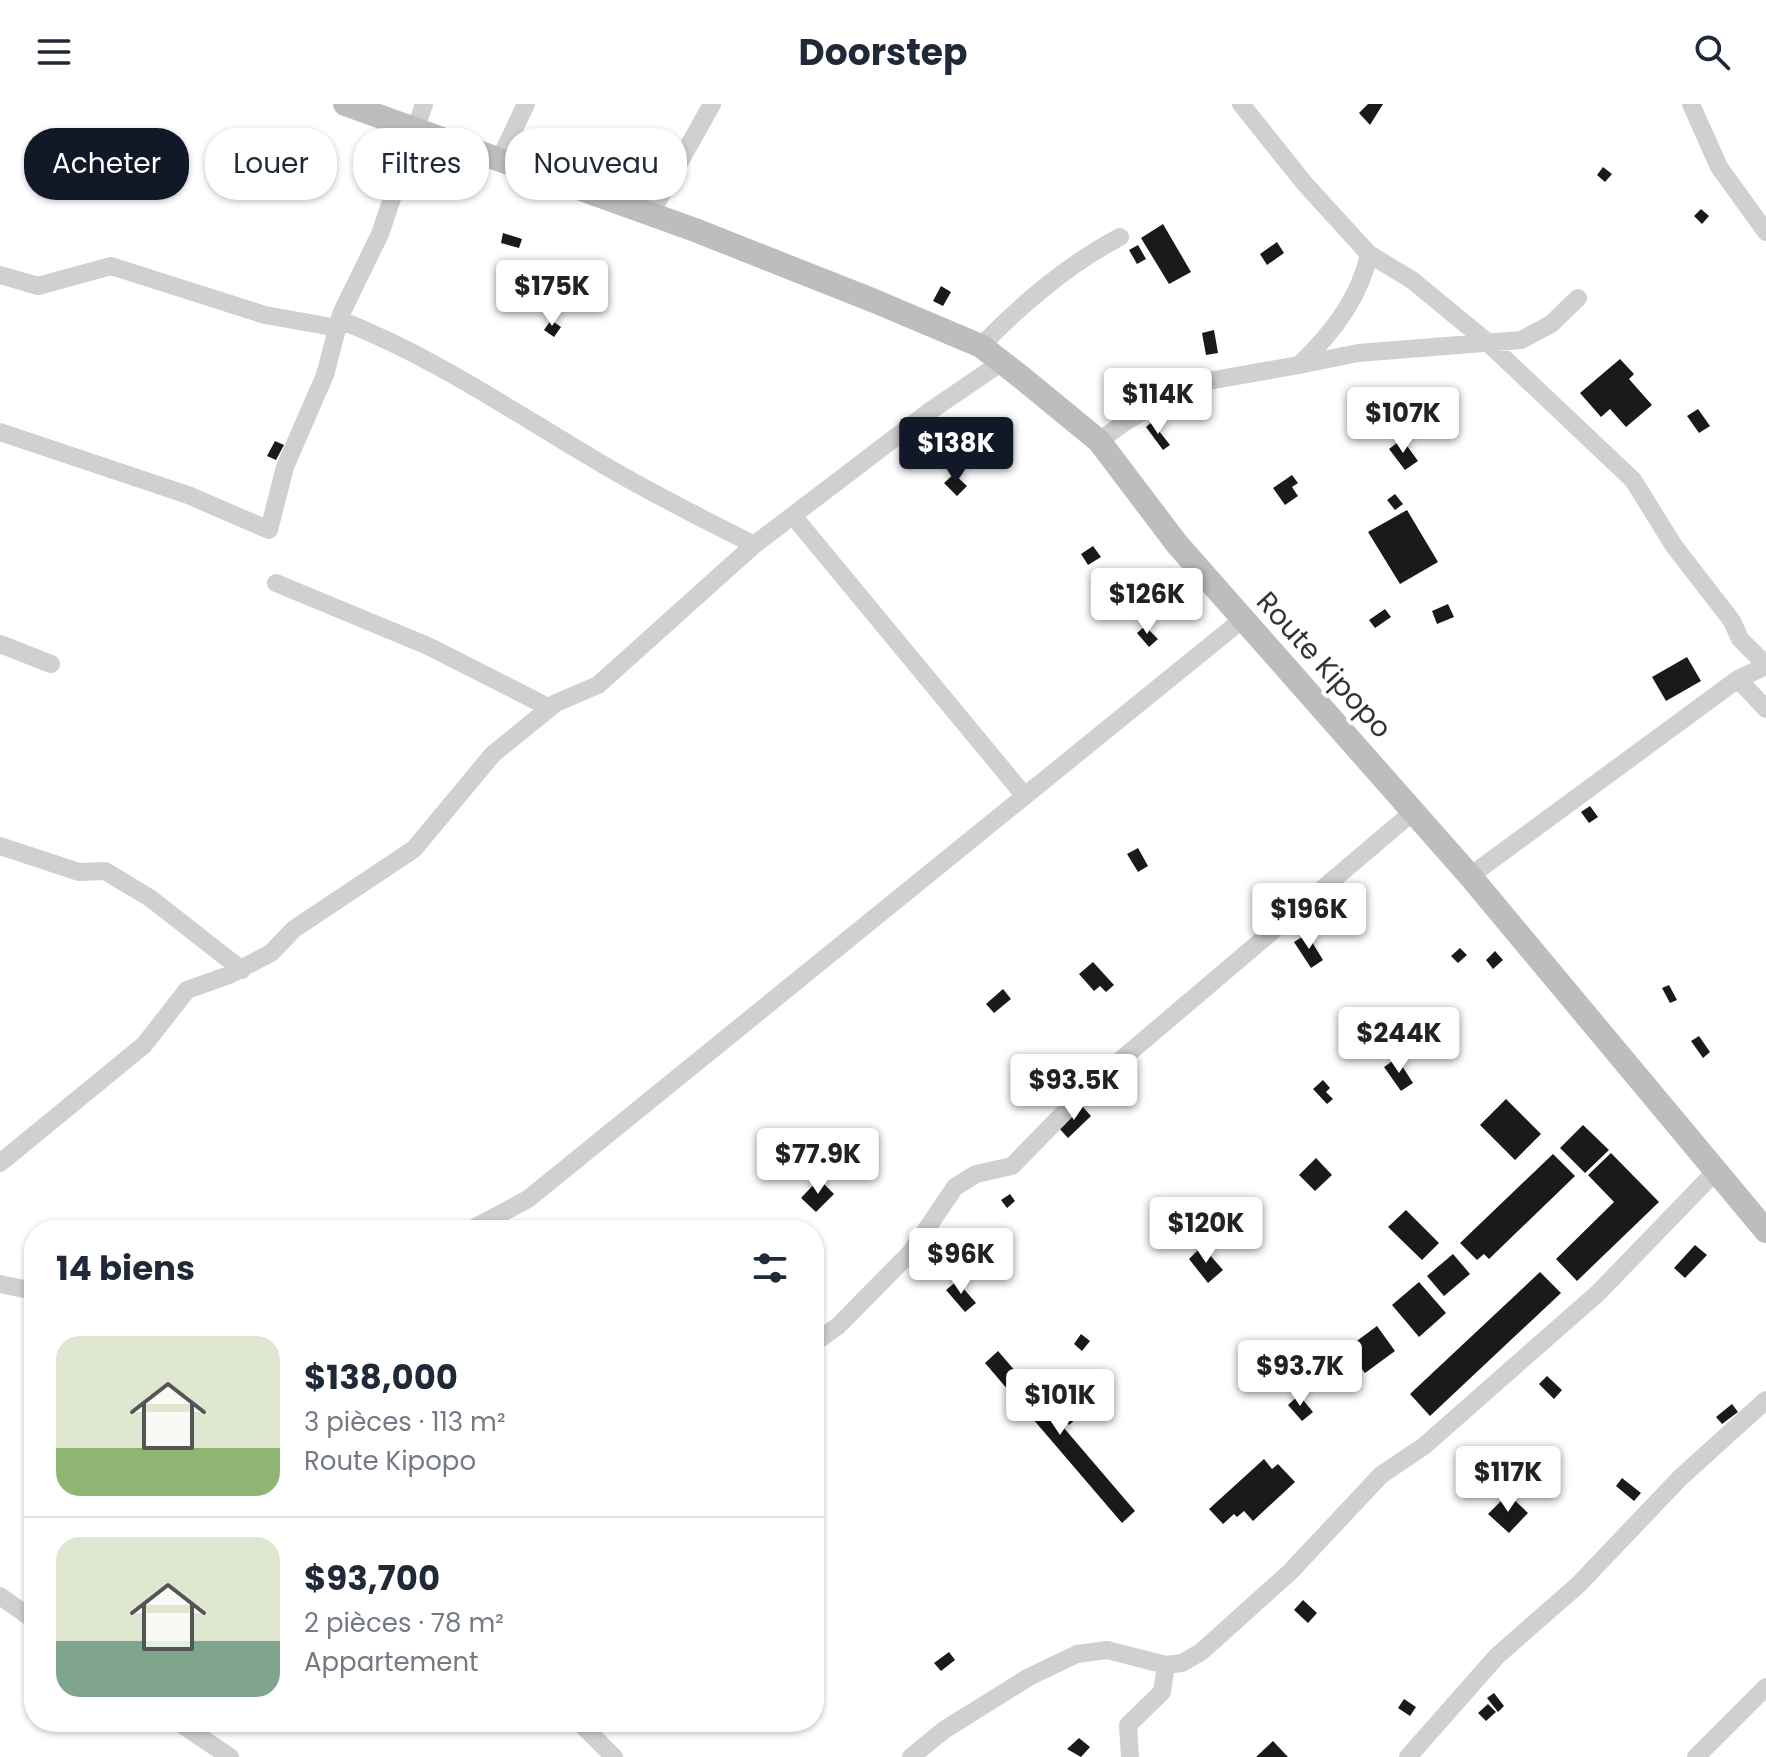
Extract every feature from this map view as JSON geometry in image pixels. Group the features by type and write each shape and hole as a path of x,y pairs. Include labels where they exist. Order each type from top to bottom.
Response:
{"main road":[{"name":"Route Kipopo","path":"345,104 421,116 500,159 981,346 1002,362 1099,441 1177,544 1470,876 1766,1231"}],"street":[{"path":"500,159 526,104"},
{"path":"650,215 712,104"},
{"path":"1241,104 1319,201 1369,254 1412,280 1486,341 1633,480 1674,546 1732,621 1740,639 1766,665 1738,679 1470,876"},
{"path":"1691,104 1719,167 1764,225"},
{"path":"0,432 188,495 269,530 285,467 325,375 339,324 380,234 421,116"},
{"path":"981,346 1006,320 1100,248 1120,237"},
{"path":"1299,365 1356,295 1364,280 1369,254"},
{"path":"0,275 38,286 111,266 173,283 265,315 339,324 400,345 494,396 593,459 754,545"},
{"path":"1099,441 1125,422 1191,384 1358,353 1521,340 1551,324 1578,298"},
{"path":"0,1163 144,1045 187,990 242,970 271,953 294,929 414,849 493,754 550,708 598,685 754,545 930,411 1002,362"},
{"path":"794,517 1024,795"},
{"path":"276,583 428,646 550,708"},
{"path":"489,1220 528,1199 1243,619"},
{"path":"0,644 51,664"},
{"path":"1738,679 1766,709"},
{"path":"824,1336 838,1326 911,1252 955,1187 976,1174 1012,1166 1090,1086 1414,811"},
{"path":"0,846 79,872 105,871 150,898 242,970"},
{"path":"911,1757 944,1730 1065,1658 1093,1650 1107,1650 1166,1665 1182,1663 1201,1652 1290,1572 1381,1475 1424,1446 1598,1293 1716,1171"},
{"path":"0,1284 24,1289"},
{"path":"1408,1757 1497,1656 1578,1585 1680,1478 1766,1400"},
{"path":"0,1596 24,1613"},
{"path":"1130,1757 1128,1725 1162,1692 1166,1665"},
{"path":"1696,1757 1762,1697"},
{"path":"193,1732 230,1757"},
{"path":"589,1732 614,1757"}],"building":[{"path":"1368,104 1383,104 1370,125 1359,113"},
{"path":"1603,167 1612,174 1605,182 1597,175"},
{"path":"1701,209 1709,216 1702,224 1694,216"},
{"path":"1163,224 1191,272 1169,284 1141,238"},
{"path":"503,233 522,239 519,248 501,243"},
{"path":"1277,242 1284,253 1267,265 1260,254"},
{"path":"1138,245 1146,259 1137,264 1129,250"},
{"path":"941,286 951,292 943,306 933,301"},
{"path":"551,320 561,327 554,337 544,330"},
{"path":"1214,330 1218,353 1206,355 1202,333"},
{"path":"1620,359 1634,374 1629,379 1652,405 1626,427 1610,409 1601,417 1580,393"},
{"path":"1698,409 1710,426 1699,433 1687,416"},
{"path":"1152,422 1170,445 1163,450 1146,427"},
{"path":"1402,439 1418,461 1405,470 1389,449"},
{"path":"275,441 284,445 276,460 267,456"},
{"path":"954,474 967,486 957,496 944,483"},
{"path":"1292,475 1298,483 1292,487 1298,496 1285,505 1273,488"},
{"path":"1395,494 1403,504 1395,510 1387,500"},
{"path":"1407,510 1438,562 1400,584 1368,532"},
{"path":"1093,546 1101,557 1088,565 1081,554"},
{"path":"1448,604 1454,617 1437,624 1432,611"},
{"path":"1385,609 1391,617 1375,628 1369,620"},
{"path":"1145,626 1158,639 1149,647 1137,633"},
{"path":"1687,657 1701,681 1666,701 1652,677"},
{"path":"1590,806 1598,817 1589,823 1581,812"},
{"path":"1138,848 1148,866 1138,872 1127,854"},
{"path":"1307,934 1323,960 1311,968 1294,942"},
{"path":"1460,948 1467,955 1458,963 1451,956"},
{"path":"1495,951 1503,960 1493,969 1486,960"},
{"path":"1093,962 1114,985 1106,992 1100,986 1094,991 1079,974"},
{"path":"1669,985 1677,1000 1670,1003 1662,988"},
{"path":"1003,989 1011,999 994,1013 986,1004"},
{"path":"1699,1036 1710,1052 1703,1058 1691,1041"},
{"path":"1397,1058 1413,1083 1401,1091 1384,1067"},
{"path":"1323,1080 1330,1088 1326,1092 1333,1099 1327,1104 1313,1089"},
{"path":"1506,1099 1541,1134 1515,1160 1480,1125"},
{"path":"1081,1105 1091,1116 1068,1138 1058,1127"},
{"path":"1583,1125 1609,1150 1585,1173 1560,1148"},
{"path":"1611,1153 1659,1202 1577,1281 1556,1259 1614,1202 1588,1175"},
{"path":"1553,1154 1575,1176 1489,1259 1484,1254 1477,1260 1460,1243"},
{"path":"1316,1158 1332,1175 1315,1191 1299,1175"},
{"path":"819,1179 834,1194 816,1212 801,1198"},
{"path":"1010,1194 1015,1201 1007,1208 1001,1200"},
{"path":"1406,1210 1439,1243 1422,1260 1388,1227"},
{"path":"1695,1245 1707,1255 1685,1278 1674,1268"},
{"path":"1202,1246 1223,1270 1208,1283 1189,1259"},
{"path":"1453,1254 1470,1274 1444,1296 1427,1276"},
{"path":"1540,1272 1561,1293 1430,1416 1410,1394"},
{"path":"957,1281 976,1303 965,1312 946,1290"},
{"path":"1419,1282 1446,1313 1419,1337 1392,1305"},
{"path":"1377,1326 1395,1351 1365,1373 1346,1349"},
{"path":"1081,1334 1090,1341 1082,1351 1074,1344"},
{"path":"998,1351 1135,1511 1122,1523 985,1363"},
{"path":"1547,1376 1562,1390 1554,1399 1539,1384"},
{"path":"1060,1381 1086,1410 1069,1425 1043,1396"},
{"path":"1299,1395 1313,1412 1302,1421 1288,1405"},
{"path":"1732,1404 1738,1412 1722,1424 1716,1417"},
{"path":"1264,1459 1272,1469 1278,1464 1295,1482 1253,1521 1244,1511 1237,1517 1234,1514 1223,1524 1209,1509"},
{"path":"1622,1478 1641,1493 1634,1501 1616,1486"},
{"path":"1508,1494 1528,1513 1509,1533 1488,1514"},
{"path":"1303,1600 1317,1613 1308,1623 1294,1610"},
{"path":"949,1652 955,1660 941,1671 934,1663"},
{"path":"1494,1693 1504,1706 1498,1712 1487,1698"},
{"path":"1404,1699 1416,1707 1410,1716 1398,1708"},
{"path":"1488,1704 1496,1712 1486,1721 1478,1713"},
{"path":"1079,1738 1090,1747 1081,1757 1067,1749"},
{"path":"1273,1741 1288,1757 1256,1757"}]}
